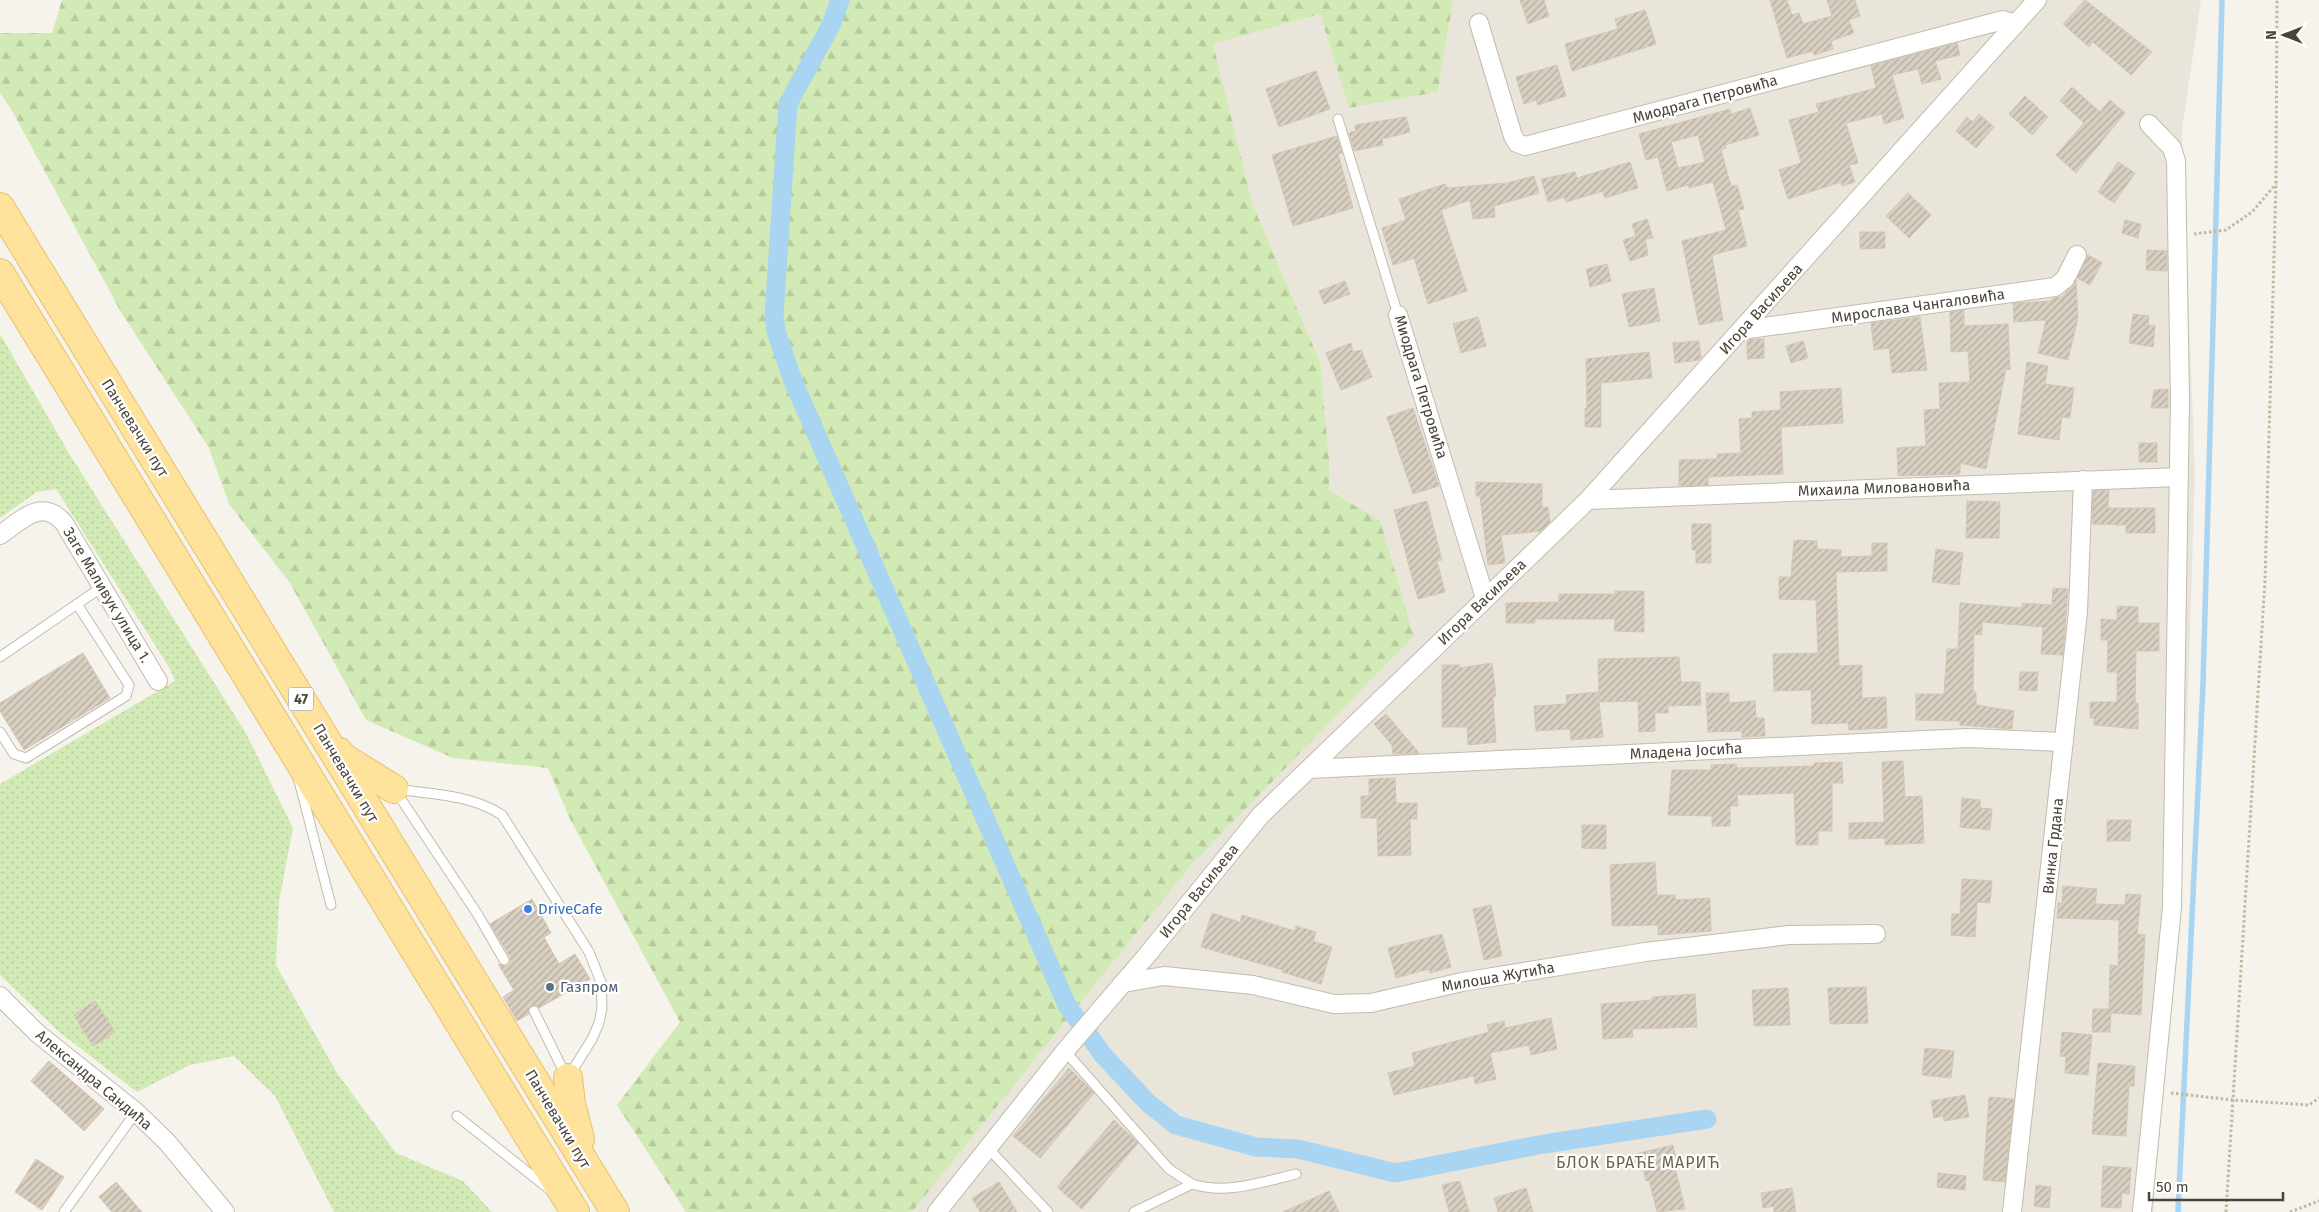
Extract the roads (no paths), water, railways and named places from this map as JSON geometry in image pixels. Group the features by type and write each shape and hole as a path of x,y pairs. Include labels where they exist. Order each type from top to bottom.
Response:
{"main road":[{"name":"Панчевачки пут","path":"0,207 270,645 323,736 608,1202"},
{"name":"47","path":"0,273 573,1210"},
{"path":"323,736 344,758 394,789"},
{"path":"568,1078 571,1104 579,1135 608,1202"}],"street":[{"name":"Игора Васиљева","path":"937,1212 1069,1047 1260,816 1588,500 2037,0"},
{"name":"Миодрага Петровића","path":"1479,23 1513,136 1517,143 1524,146 2002,20 2016,24"},
{"path":"2142,1212 2172,907 2180,380 2176,161 2172,148 2149,124"},
{"name":"Мирослава Чангаловића","path":"1742,330 2055,286 2065,278 2077,255"},
{"name":"Миодрага Петровића","path":"1398,315 1485,598"},
{"name":"Михаила Миловановића","path":"1588,500 2179,477"},
{"name":"Винка Грдана","path":"2012,1212 2078,612 2083,480"},
{"name":"Заге Маливук улица 1.","path":"0,535 39,511 47,510 56,513 64,523 158,681"},
{"name":"Младена Јосића","path":"1308,769 1968,738 2064,742"},
{"name":"Милоша Жутића","path":"1123,983 1164,976 1253,985 1334,1004 1371,1003 1462,982 1645,952 1789,935 1876,934"},
{"name":"Александра Сандића","path":"0,996 37,1034 136,1112 167,1142 225,1212"}],"lane":[{"name":"Миодрага Петровића","path":"1338,118 1398,315"},
{"path":"0,657 102,586"},
{"path":"0,732 14,754 26,758 126,696 128,685 78,604"},
{"path":"290,749 331,905"},
{"path":"394,789 478,915 504,960"},
{"path":"394,789 460,798 488,805 502,815 589,952 602,982 602,1008 592,1039 568,1078"},
{"path":"534,1011 568,1078"},
{"path":"1069,1047 1169,1169 1192,1184 1206,1189 1219,1189 1296,1174"},
{"path":"64,1212 136,1112"},
{"path":"457,1116 573,1210"},
{"path":"988,1148 1048,1212"},
{"path":"1134,1212 1192,1184"}],"waterway":[{"path":"840,0 831,25 788,104 774,316 776,331 793,381 1067,1005 1103,1055 1148,1103 1176,1125 1256,1147 1298,1149 1395,1173 1544,1144 1707,1119"},
{"path":"2178,1212 2203,684 2222,0"}],"place":[{"name":"DriveCafe","path":"528,909"},
{"name":"Газпром","path":"550,987"}],"district":[{"name":"БЛОК БРАЋЕ МАРИЋ","path":"1638,1162"}]}
